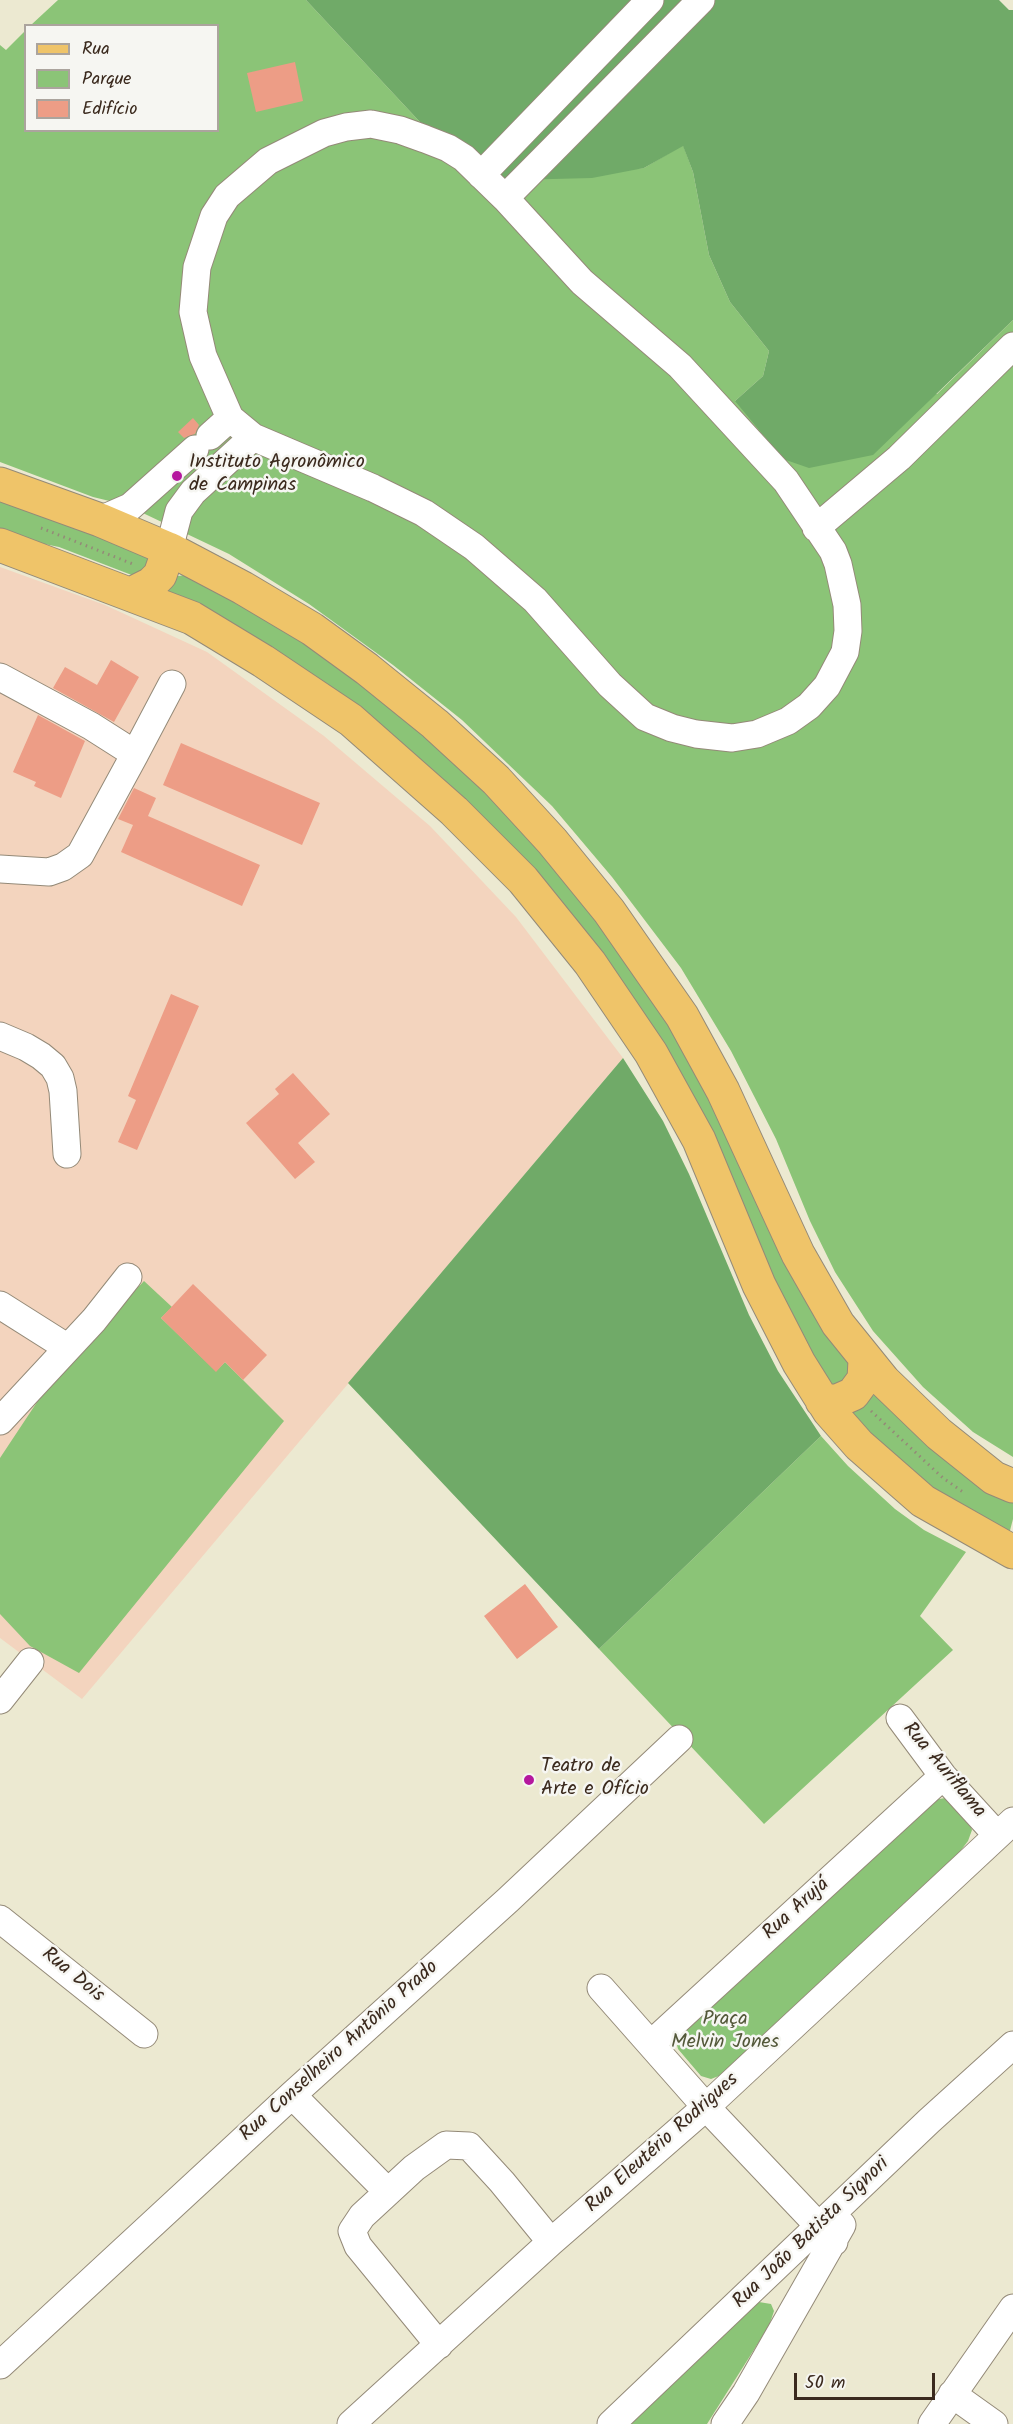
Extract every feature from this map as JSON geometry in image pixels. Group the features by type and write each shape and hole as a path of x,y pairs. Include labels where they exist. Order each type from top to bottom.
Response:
{"main road":[{"path":"0,484 100,520 164,562 243,588 312,629 367,669 466,751 518,802 552,841 636,948 681,1016 723,1091 798,1254 838,1324 884,1381 939,1434 994,1478 1013,1486"},
{"path":"0,545 192,618 263,661 351,720 454,811 523,880 590,963 651,1053 699,1140 759,1285 799,1364 838,1397 859,1445 923,1501 1013,1552"},
{"path":"130,594 152,584 164,562"},
{"path":"838,1397 864,1379 865,1360"}],"street":[{"path":"481,175 650,0"},
{"path":"506,198 701,0"},
{"path":"371,124 400,130 448,148 481,175 506,198 582,282 680,366 740,429 786,481 833,550 847,605 848,631 845,652 827,686 809,706 788,722 757,734 732,738 696,734 672,728 645,717 610,685 535,600 474,547 424,513 373,488 253,437 230,418 203,356 193,312 197,267 203,244 214,216 227,196 268,161 324,133 371,124"},
{"path":"816,528 899,458 1013,346"},
{"path":"100,520 130,507 230,418"},
{"path":"164,562 179,511 193,492 253,437"},
{"path":"150,491 179,511"},
{"path":"0,677 91,726 135,754"},
{"path":"0,868 49,872 63,867 80,855 172,684"},
{"path":"0,1036 41,1056 53,1066 60,1078 68,1155"},
{"path":"0,1421 94,1320 128,1277"},
{"path":"0,1305 68,1348"},
{"path":"0,1700 30,1662"},
{"name":"Rua Auriflama","path":"900,1718 944,1776 1005,1828"},
{"name":"Rua Conselheiro Antônio Prado","path":"0,2365 292,2095 508,1900 679,1739"},
{"name":"Rua Arujá","path":"651,2044 944,1776"},
{"name":"Rua Eleutério Rodrigues","path":"351,2424 551,2242 706,2107 1005,1828"},
{"name":"Rua Dois","path":"0,1919 144,2034"},
{"path":"601,1988 706,2107 827,2235 796,2307 746,2393 725,2424"},
{"name":"Rua João Batista Signori","path":"611,2424 763,2281 827,2235 862,2187 1013,2045"},
{"path":"292,2095 388,2192"},
{"path":"439,2345 393,2291 353,2237 352,2231 355,2224 388,2192 446,2145 469,2146 551,2242"},
{"path":"763,2281 796,2307"},
{"path":"932,2424 1013,2308"},
{"path":"952,2394 994,2424"}],"path":[{"path":"37,526 164,562"},
{"path":"838,1397 969,1497"}],"shaded area":[{"path":"0,567 105,605 207,652 324,736 430,826 516,917 623,1058 82,1699 0,1638"}],"green space":[{"path":"58,0 306,0 475,181 644,168 683,145 693,172 709,255 730,302 769,351 763,376 735,401 937,394 1013,320 1013,1457 973,1432 923,1387 873,1331 835,1272 810,1221 776,1139 731,1051 681,968 612,877 552,806 462,720 393,665 309,604 229,554 126,505 93,497 0,462 0,45 6,50 24,32 24,132 219,132 219,24 32,24"},
{"path":"306,0 999,0 1009,10 1013,10 1013,320 873,455 809,468 783,459 735,401 763,376 769,351 730,302 709,255 693,172 683,146 644,168 592,178 475,181"},
{"path":"0,496 155,560 142,579 59,547 0,535"},
{"path":"186,575 210,585 305,641 449,752 581,894 669,1014 856,1371 829,1390 762,1270 525,871 165,597 170,577"},
{"path":"623,1058 663,1121 689,1174 749,1315 778,1371 821,1436 599,1649 348,1383"},
{"path":"144,1281 172,1307 161,1318 216,1371 225,1362 284,1421 79,1673 30,1646 0,1614 0,1458 53,1378"},
{"path":"875,1395 1013,1494 1013,1519 1008,1538 931,1490 852,1417 848,1408 866,1397"},
{"path":"821,1436 848,1466 895,1509 924,1530 966,1552 920,1616 953,1650 764,1824 599,1649"},
{"name":"Praça Melvin Jones","path":"945,1798 968,1818 972,1830 968,1841 958,1854 724,2074 711,2079 701,2076 678,2049 676,2041 680,2034 934,1800"},
{"path":"759,2302 771,2304 774,2311 769,2326 707,2424 631,2424"}],"building":[{"path":"295,62 303,101 256,112 247,73"},
{"path":"193,418 199,425 195,434 184,438 178,432"},
{"path":"111,660 139,677 114,722 53,688 65,667 97,685"},
{"path":"38,715 85,741 61,798 34,786 36,782 13,772"},
{"path":"181,743 320,803 302,845 163,785"},
{"path":"134,788 156,798 148,816 260,865 242,906 121,852 133,825 118,819"},
{"path":"171,994 199,1006 137,1150 118,1142 136,1100 128,1096"},
{"path":"293,1073 330,1114 298,1143 315,1162 295,1179 246,1123 279,1094 275,1089"},
{"path":"193,1284 267,1355 243,1380 225,1362 216,1372 161,1318"},
{"path":"525,1584 558,1627 517,1659 484,1616"}],"place":[{"name":"Instituto Agronômico de Campinas","path":"177,476"},
{"name":"Teatro de Arte e Ofício","path":"529,1780"}]}
